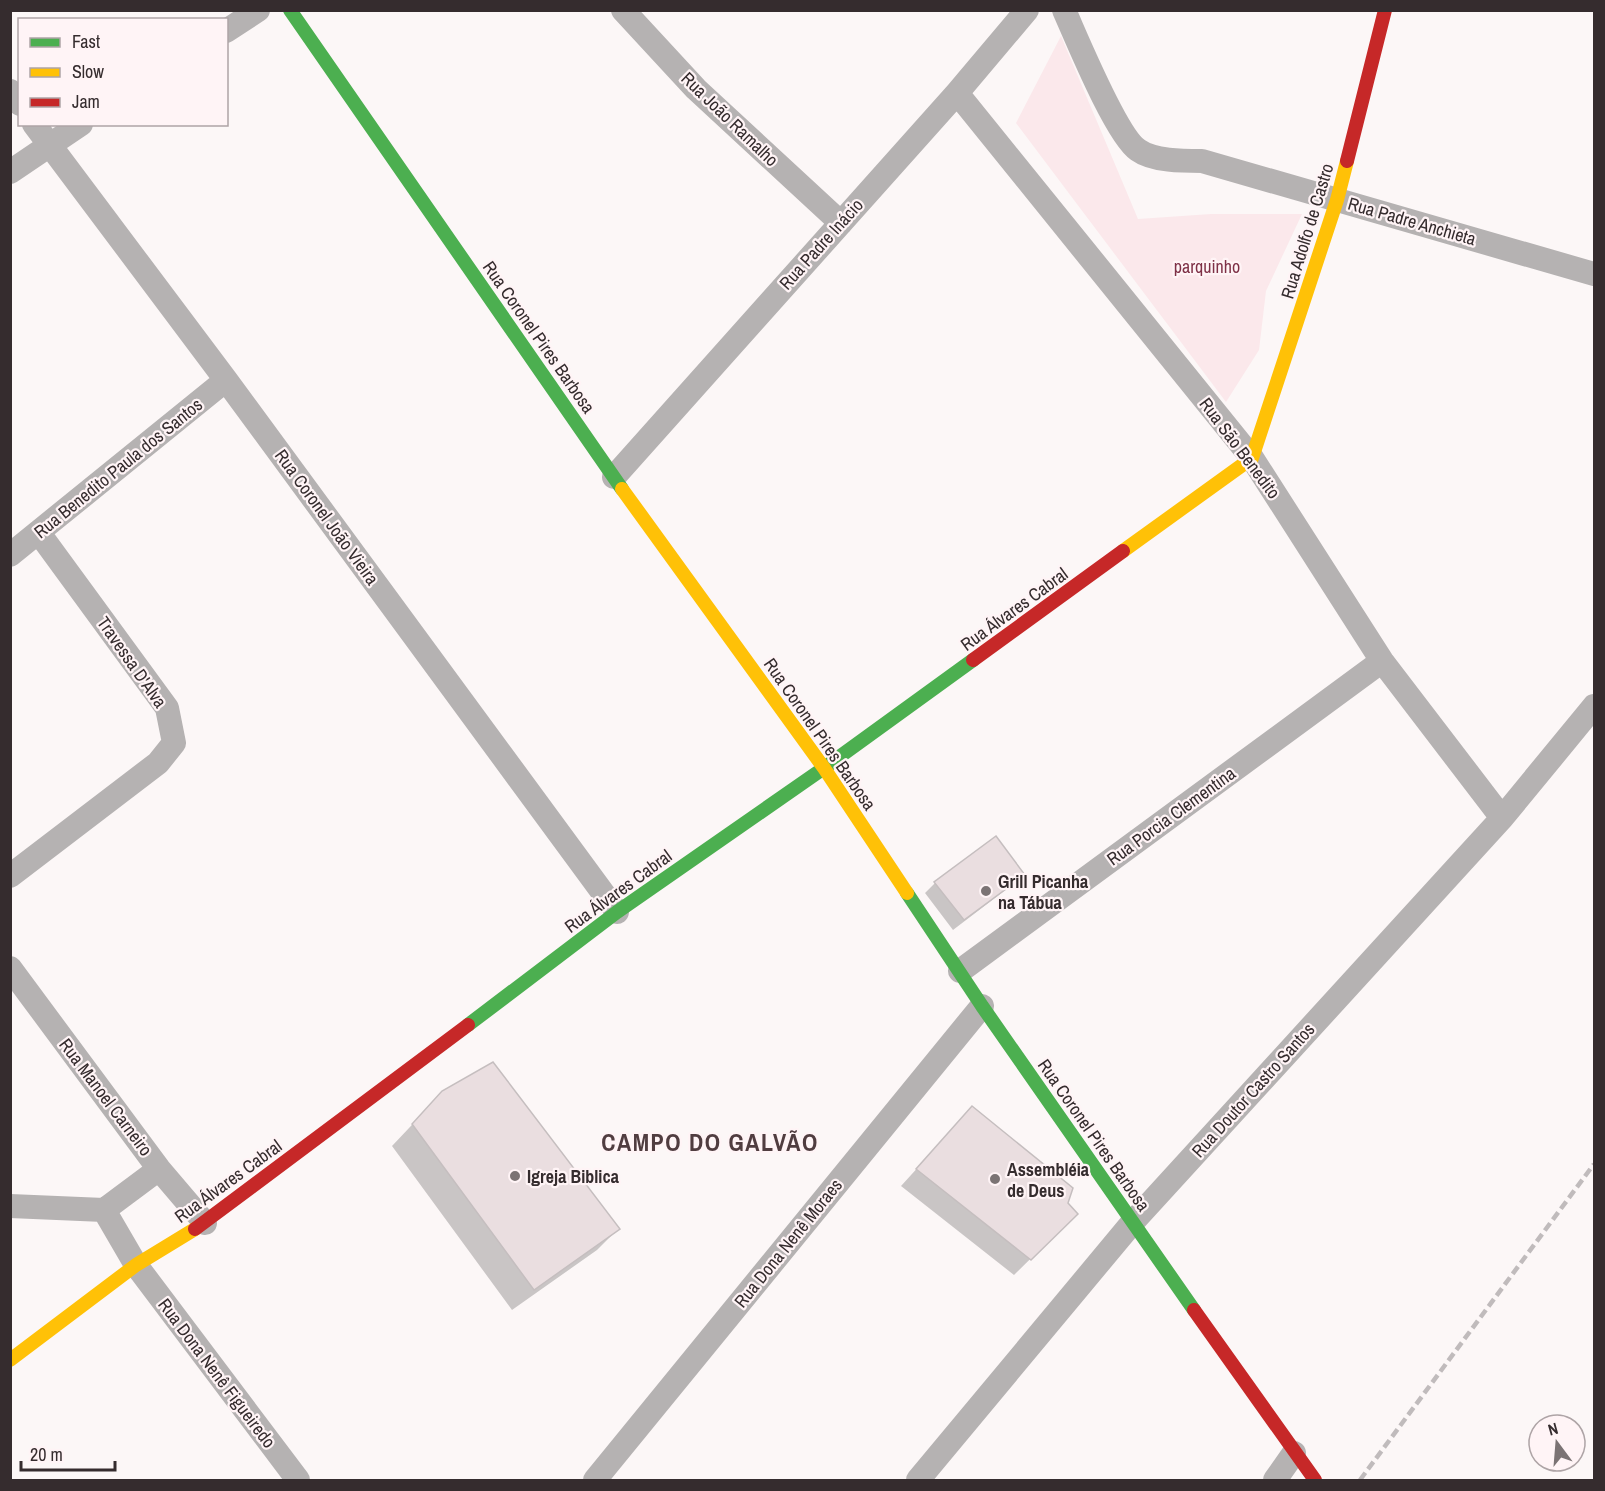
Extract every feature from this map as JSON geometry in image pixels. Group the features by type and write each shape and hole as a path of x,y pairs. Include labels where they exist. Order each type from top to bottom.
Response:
{"street":[{"path":"228,30 258,10"},
{"name":"Rua Coronel Pires Barbosa","path":"290,10 614,477 824,768 982,1006 1132,1223 1315,1480"},
{"name":"Rua João Ramalho","path":"623,10 696,89 841,223"},
{"name":"Rua Padre Inácio","path":"614,477 957,93 1027,10"},
{"name":"Rua Padre Anchieta","path":"1064,10 1119,128 1138,150 1166,160 1202,161 1594,274"},
{"name":"Rua Adolfo de Castro","path":"1252,458 1337,200 1385,10"},
{"name":"Rua São Benedito","path":"957,93 1252,458 1382,661 1502,818"},
{"name":"Rua Coronel João Vieira","path":"35,126 226,380 617,912"},
{"path":"10,172 78,126"},
{"name":"Rua Benedito Paula dos Santos","path":"10,555 226,380"},
{"name":"Rua Álvares Cabral","path":"10,1360 136,1265 205,1223 617,912 824,768 1252,458"},
{"name":"Travessa D'Alva","path":"10,876 158,763 174,743 167,708 39,533"},
{"name":"Rua Porcia Clementina","path":"960,971 1382,661"},
{"name":"Rua Doutor Castro Santos","path":"918,1480 1132,1223 1502,818 1592,716"},
{"name":"Rua Manoel Carneiro","path":"10,968 159,1168 205,1223"},
{"name":"Rua Dona Nenê Moraes","path":"595,1480 982,1006"},
{"path":"10,1206 104,1210 159,1168"},
{"name":"Rua Dona Nenê Figueiredo","path":"104,1210 136,1265 298,1480"},
{"path":"1275,1480 1294,1453"}],"green space":[{"name":"parquinho","path":"1061,36 1138,219 1211,214 1302,214 1266,291 1259,350 1226,402 1016,123"}],"building":[{"path":"996,836 1025,875 964,920 934,882"},
{"name":"Igreja Biblica","path":"493,1062 620,1229 534,1290 412,1124 442,1091"},
{"name":"Assembléia de Deus","path":"972,1106 1073,1188 1068,1203 1078,1214 1031,1260 916,1169"}],"railway":[{"path":"1360,1480 1594,1164"}],"traffic: fast":[{"path":"290,10 622,489"},
{"path":"468,1025 617,912 824,768 973,660"},
{"path":"907,893 982,1006 1194,1310"}],"traffic: slow":[{"path":"1123,551 1252,458 1337,200 1347,161"},
{"path":"622,489 824,768 907,893"},
{"path":"10,1360 136,1265 195,1229"}],"traffic: jam":[{"path":"1347,161 1385,10"},
{"path":"973,660 1123,551"},
{"path":"195,1229 468,1025"},
{"path":"1194,1310 1315,1480"}],"place":[{"name":"Grill Picanha na Tábua","path":"986,891"},
{"name":"Igreja Biblica","path":"515,1176"},
{"name":"Assembléia de Deus","path":"995,1179"}],"district":[{"name":"CAMPO DO GALVÃO","path":"710,1142"}]}
